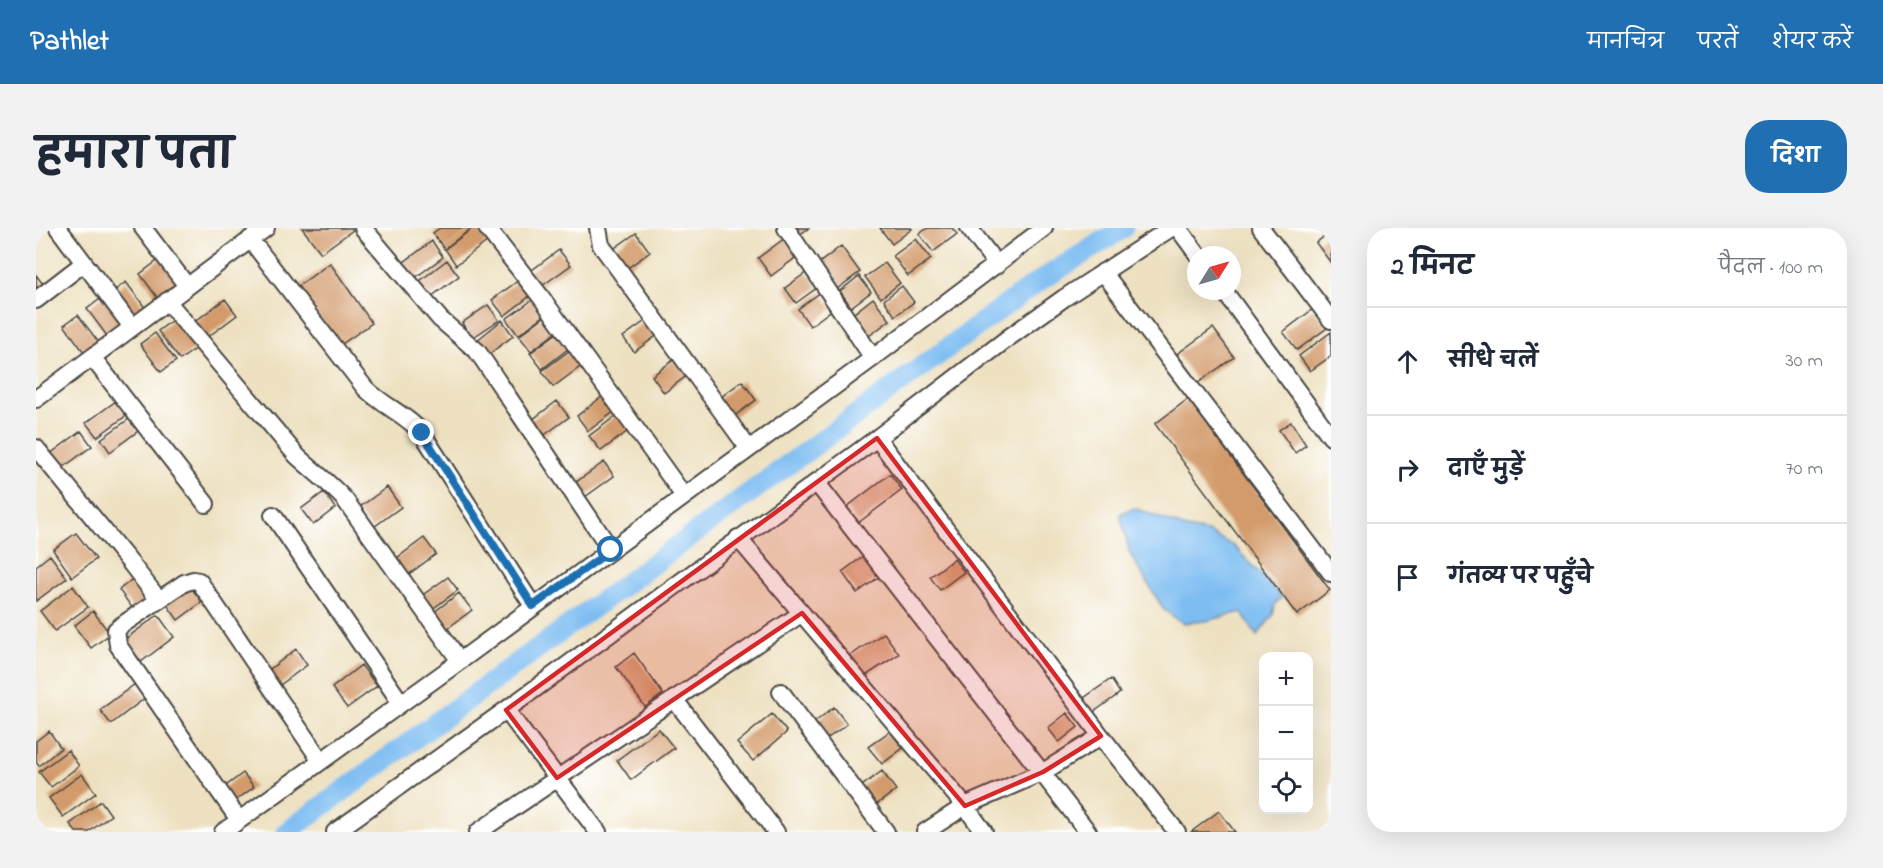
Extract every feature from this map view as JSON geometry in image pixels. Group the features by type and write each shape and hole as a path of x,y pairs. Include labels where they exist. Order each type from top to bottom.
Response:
{"street":[{"path":"58,228 132,327"},
{"path":"143,228 187,286"},
{"path":"36,399 266,228"},
{"path":"363,228 440,319 477,351 611,550"},
{"path":"487,228 541,297 684,496"},
{"path":"598,228 601,245 749,449"},
{"path":"786,228 873,358"},
{"path":"969,228 997,265"},
{"path":"223,832 460,662 533,606 873,358 1044,228"},
{"path":"335,832 506,710 877,438 1008,338 1171,228"},
{"path":"1178,228 1191,246"},
{"path":"1261,228 1331,320"},
{"path":"250,239 365,388 384,405 413,422 422,433 533,606"},
{"path":"36,300 84,263"},
{"path":"1103,272 1331,573"},
{"path":"1231,300 1331,437"},
{"path":"166,301 297,456 330,483 345,500 460,662"},
{"path":"92,357 206,504"},
{"path":"877,438 1101,736 1177,832"},
{"path":"36,448 159,600"},
{"path":"816,482 1088,832"},
{"path":"273,515 401,703"},
{"path":"738,538 965,806 984,832"},
{"path":"239,820 118,645 116,630 184,583 199,581 321,761"},
{"path":"478,832 802,613"},
{"path":"781,692 886,832"},
{"path":"674,699 776,832"},
{"path":"506,710 598,832"},
{"path":"925,832 965,806 1043,772 1101,736"}],"highlighted area":[{"path":"877,438 1101,736 1043,772 965,806 802,613 557,778 506,710"}],"water":[{"path":"1134,508 1186,528 1208,532 1234,546 1282,597 1275,604 1273,615 1257,636 1241,612 1206,621 1183,623 1164,610 1130,554 1120,514"}],"building":[{"path":"302,228 351,228 353,230 321,253"},
{"path":"440,228 472,228 444,249 433,233"},
{"path":"473,228 477,228 488,241 456,265 445,249"},
{"path":"789,228 809,228 796,237"},
{"path":"880,228 911,228 912,229 892,244"},
{"path":"928,228 952,228 957,234 933,252 919,234"},
{"path":"1331,231 1331,263 1316,243"},
{"path":"636,233 650,252 626,269 612,250"},
{"path":"785,238 798,256 771,276 758,258"},
{"path":"916,239 931,259 908,276 893,256"},
{"path":"432,241 443,257 412,280 400,265"},
{"path":"841,246 860,272 837,289 818,264"},
{"path":"559,250 571,265 539,288 528,273"},
{"path":"161,258 180,283 159,300 140,274"},
{"path":"447,260 459,276 428,299 416,284"},
{"path":"330,263 372,323 339,346 297,287"},
{"path":"885,263 900,283 881,298 865,277"},
{"path":"807,272 818,287 796,303 785,288"},
{"path":"36,275 43,284 36,289"},
{"path":"859,276 871,292 851,307 840,291"},
{"path":"523,277 535,292 504,316 492,300"},
{"path":"126,282 149,313 137,322 114,291"},
{"path":"902,286 914,302 895,316 884,300"},
{"path":"821,292 833,309 810,326 798,309"},
{"path":"104,296 127,327 110,340 87,309"},
{"path":"538,296 549,312 518,335 506,319"},
{"path":"873,298 890,320 869,336 853,314"},
{"path":"225,299 237,315 205,339 193,323"},
{"path":"488,305 499,320 472,338 462,323"},
{"path":"1313,309 1327,328 1297,350 1283,332"},
{"path":"550,312 562,328 531,351 519,336"},
{"path":"78,315 100,344 86,355 64,325"},
{"path":"174,319 196,348 180,360 158,331"},
{"path":"648,319 659,334 634,352 623,337"},
{"path":"502,320 513,336 489,354 476,341"},
{"path":"1213,328 1234,357 1198,383 1177,354"},
{"path":"561,330 573,345 542,369 530,353"},
{"path":"1331,332 1331,356 1310,371 1299,356"},
{"path":"155,333 176,361 161,372 140,344"},
{"path":"573,348 584,364 553,387 542,371"},
{"path":"676,358 689,374 664,393 652,376"},
{"path":"742,381 756,400 729,420 716,401"},
{"path":"608,392 619,408 588,431 577,416"},
{"path":"1188,399 1330,590 1297,615 1155,424"},
{"path":"116,401 127,415 97,437 86,423"},
{"path":"557,401 569,417 539,439 528,423"},
{"path":"620,413 632,428 601,451 589,436"},
{"path":"129,419 138,431 110,452 101,439"},
{"path":"1291,422 1306,445 1295,453 1279,430"},
{"path":"81,431 92,446 57,472 46,457"},
{"path":"604,462 614,476 585,497 575,483"},
{"path":"890,474 902,490 858,523 847,507"},
{"path":"387,487 401,507 371,529 356,510"},
{"path":"324,492 335,508 313,525 301,509"},
{"path":"76,533 96,559 72,577 53,550"},
{"path":"424,538 436,554 405,577 393,561"},
{"path":"50,555 67,578 36,601 36,566"},
{"path":"865,555 880,576 857,593 842,572"},
{"path":"954,559 964,572 940,590 930,577"},
{"path":"136,576 151,596 133,609 119,590"},
{"path":"448,577 458,590 427,613 417,599"},
{"path":"189,585 202,602 178,620 165,602"},
{"path":"73,586 88,607 55,631 40,611"},
{"path":"459,593 472,610 445,630 433,613"},
{"path":"93,611 110,634 91,648 74,626"},
{"path":"158,615 174,637 141,662 124,640"},
{"path":"884,633 899,654 861,679 847,658"},
{"path":"296,649 307,665 276,688 265,673"},
{"path":"634,653 663,694 645,707 616,667"},
{"path":"361,665 377,686 347,708 332,688"},
{"path":"1111,679 1120,693 1091,714 1081,700"},
{"path":"135,684 145,698 111,724 100,710"},
{"path":"834,707 847,724 824,741 811,725"},
{"path":"1067,713 1078,727 1059,742 1048,728"},
{"path":"772,714 787,732 753,761 737,743"},
{"path":"659,729 674,748 631,780 617,760"},
{"path":"49,731 61,748 39,766 36,762 36,741"},
{"path":"890,731 903,748 882,764 868,747"},
{"path":"68,750 79,766 51,787 39,772"},
{"path":"882,771 896,790 872,808 858,789"},
{"path":"243,773 254,787 232,803 222,789"},
{"path":"82,774 96,793 63,817 49,798"},
{"path":"101,801 111,815 89,832 76,832 70,824"},
{"path":"1219,811 1235,832 1191,832"}],"waterway":[{"path":"287,832 1032,286 1123,228"}],"route":[{"path":"422,433 533,606 611,550"}]}
